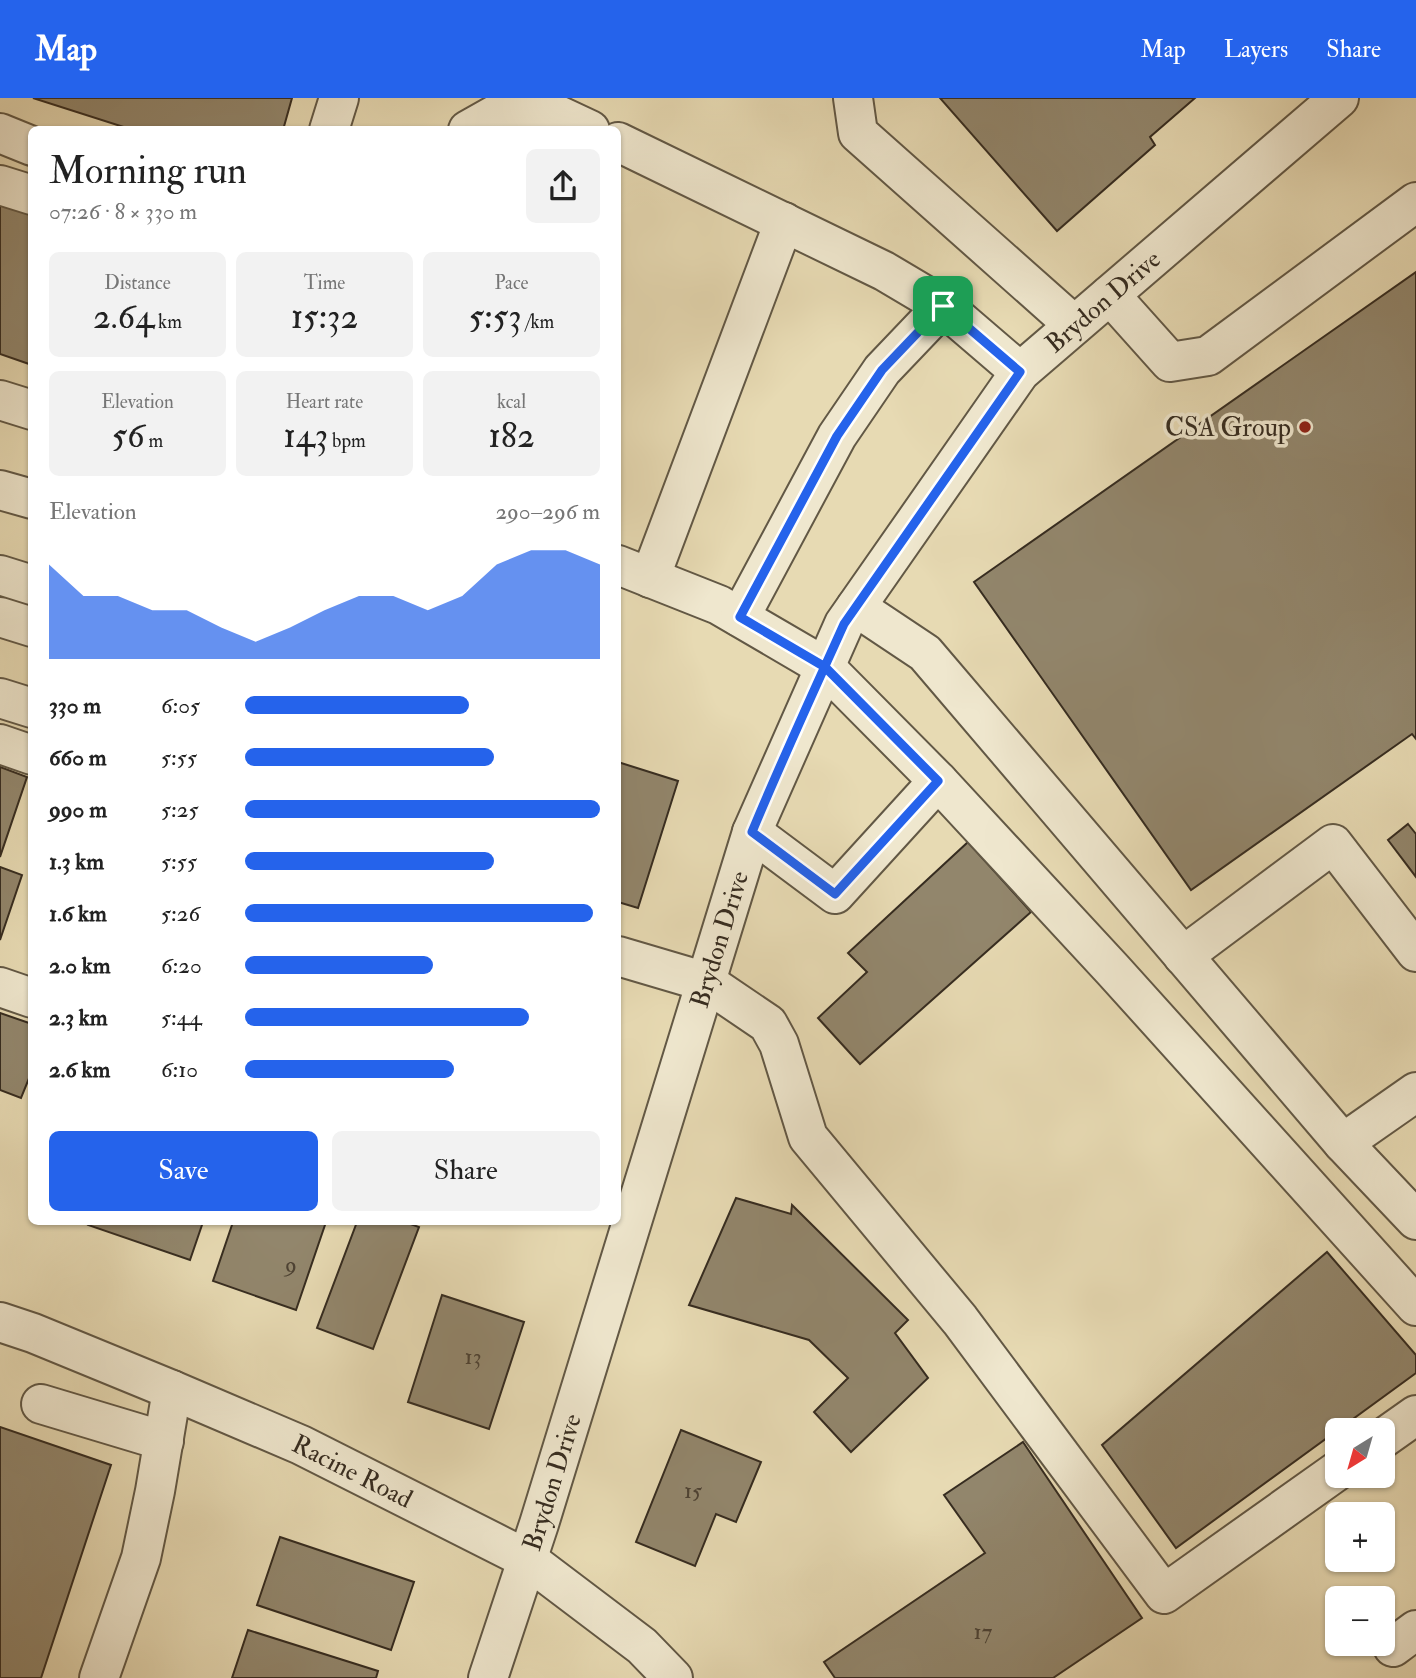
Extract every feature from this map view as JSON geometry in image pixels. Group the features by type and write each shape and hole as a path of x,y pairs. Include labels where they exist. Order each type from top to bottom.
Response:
{"street":[{"path":"330,126 339,98"},
{"path":"853,98 858,133 1074,326"},
{"name":"Brydon Drive","path":"488,1678 752,832 844,624 1020,372 1339,98"},
{"path":"473,126 509,107 558,115 581,126"},
{"path":"0,133 28,144"},
{"path":"621,143 884,271 943,306 1020,372"},
{"path":"0,185 28,194"},
{"path":"1110,295 1170,362 1208,356 1416,202"},
{"path":"784,222 634,572 719,605 825,667 938,781 1113,970 1416,1306"},
{"path":"740,617 837,436 882,370 943,306"},
{"path":"0,400 28,409"},
{"path":"0,490 28,498"},
{"path":"0,575 28,584"},
{"path":"856,607 925,653 1343,1143 1416,1220"},
{"path":"0,617 28,626"},
{"path":"0,698 28,707"},
{"path":"0,744 28,754"},
{"path":"752,832 835,894 938,781"},
{"path":"1183,956 1333,844 1416,952"},
{"path":"621,957 706,982 768,1024 779,1044 808,1137 960,1320 1164,1594 1325,1480"},
{"path":"0,987 28,997"},
{"path":"1343,1143 1416,1092"},
{"name":"Racine Road","path":"0,1322 33,1333 301,1445 527,1559 642,1646 673,1678"},
{"path":"99,1678 141,1558 172,1390"},
{"path":"41,1404 164,1441"},
{"path":"1395,1430 1416,1415"}],"building":[{"path":"33,98 292,98 284,126 120,126"},
{"path":"940,98 1195,98 1150,137 1155,145 1057,231"},
{"path":"0,200 28,210 28,364 0,354"},
{"name":"CSA Group","path":"1416,272 1416,739 1412,734 1191,890 974,582"},
{"path":"621,763 678,781 638,908 621,903"},
{"path":"0,767 27,777 0,857"},
{"path":"1408,824 1416,834 1416,877 1388,840"},
{"path":"968,842 1031,912 860,1064 818,1018 867,972 848,953"},
{"path":"0,867 22,875 0,940"},
{"path":"0,1013 28,1023 28,1081 21,1098 0,1090"},
{"path":"736,1198 791,1214 792,1205 908,1320 895,1333 928,1378 851,1452 814,1412 848,1378 809,1340 689,1305"},
{"path":"88,1225 202,1225 190,1260"},
{"path":"232,1225 325,1225 296,1310 213,1281"},
{"path":"356,1225 419,1227 373,1349 317,1328"},
{"path":"1327,1252 1416,1355 1416,1373 1354,1418 1325,1418 1325,1439 1176,1548 1102,1445"},
{"path":"442,1295 524,1322 489,1429 408,1402"},
{"path":"0,1427 111,1465 41,1678 0,1678"},
{"path":"681,1430 761,1462 736,1522 716,1514 695,1566 636,1542"},
{"path":"1023,1442 1142,1618 1053,1678 835,1678 824,1662 985,1553 944,1495"},
{"path":"280,1537 414,1582 391,1650 257,1605"},
{"path":"248,1630 378,1671 376,1678 232,1678"}],"place":[{"name":"CSA Group","path":"1305,427"}],"route":[{"path":"943,306 882,370 837,436 740,617 825,667 938,781 835,894 752,832 782,761 825,667 844,624 1020,372 943,306"}]}
